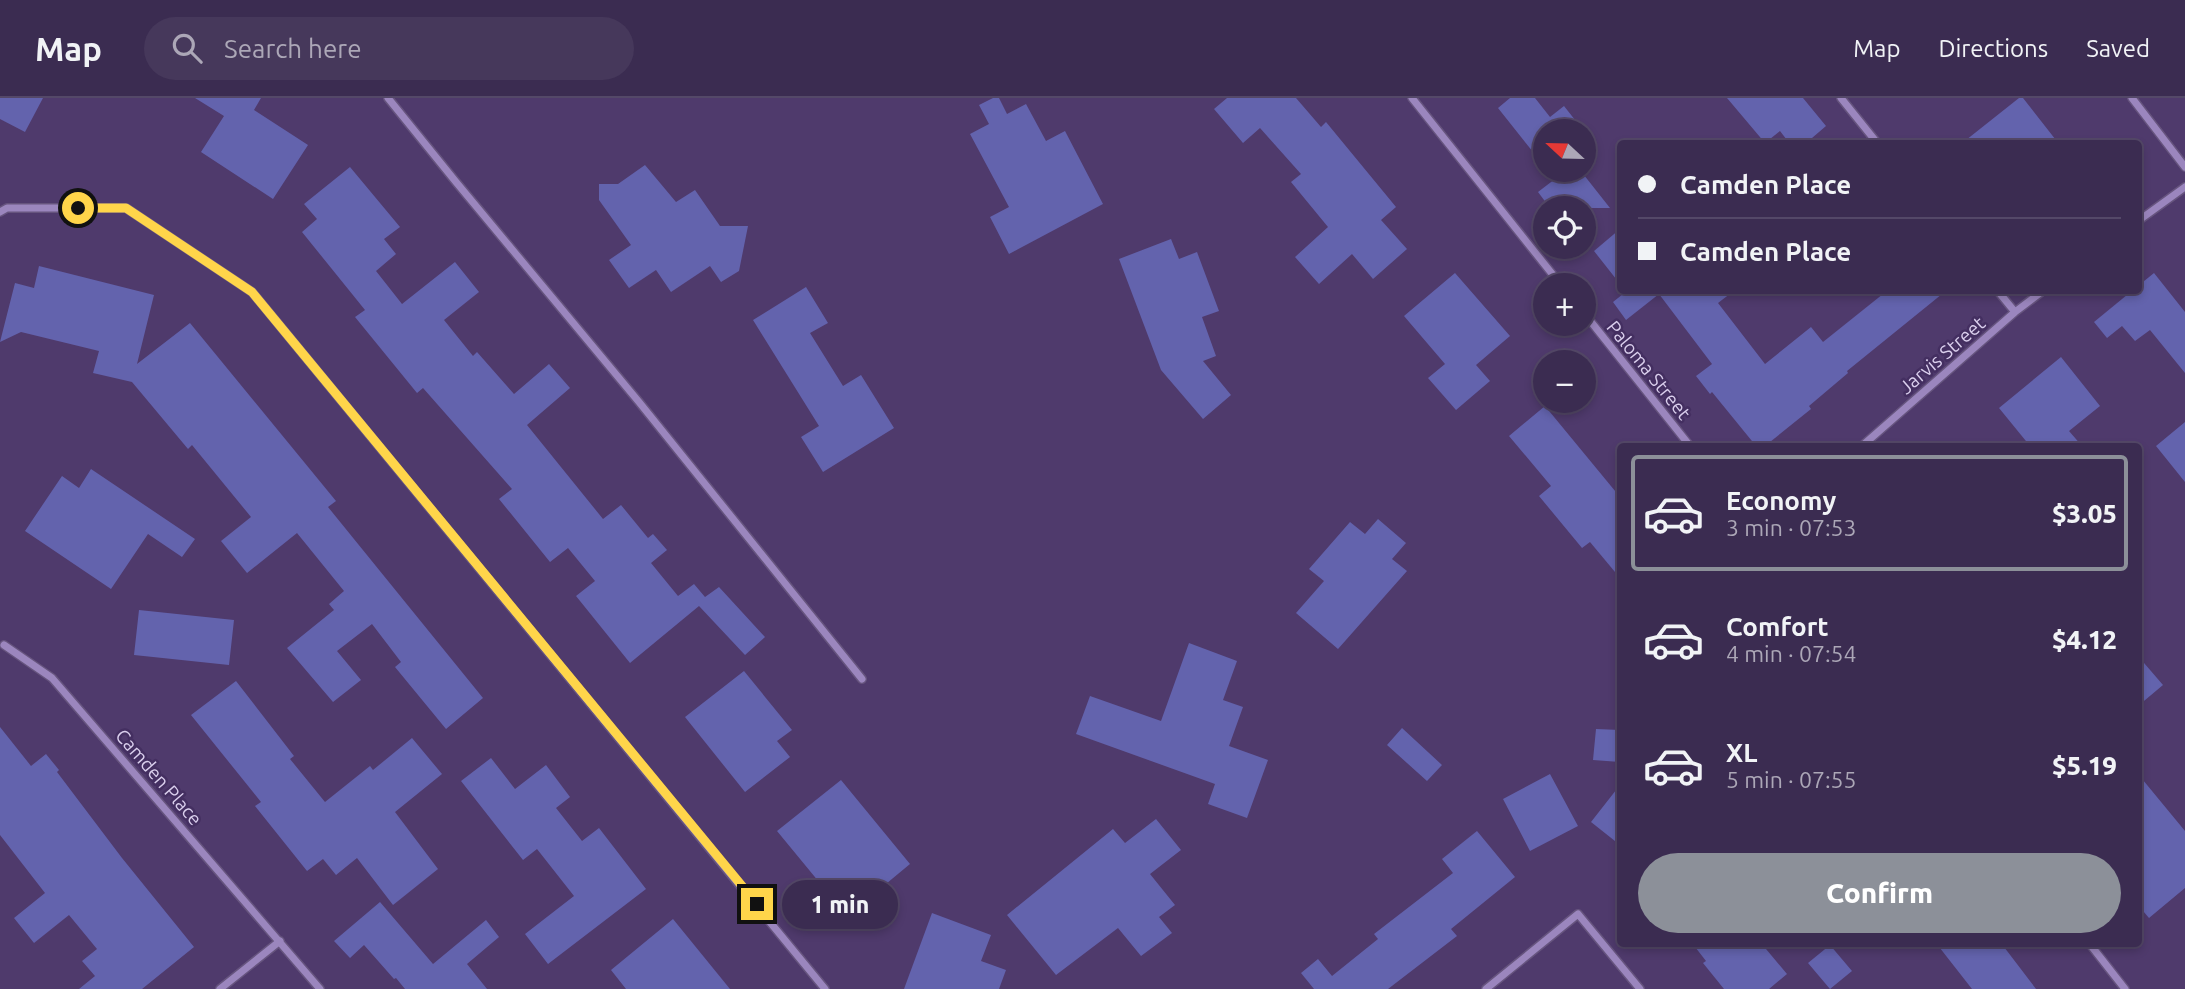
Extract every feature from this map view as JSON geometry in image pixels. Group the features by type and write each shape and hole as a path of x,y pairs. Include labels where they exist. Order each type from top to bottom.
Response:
{"street":[{"path":"388,98 639,402 862,679"},
{"path":"1412,98 1551,273"},
{"path":"1841,98 1875,140"},
{"path":"2132,98 2185,167"},
{"path":"2142,218 2185,187"},
{"path":"0,212 6,208 126,208 252,292 825,989"},
{"path":"2000,294 2015,312"},
{"name":"Jarvis Street","path":"1865,443 2039,294"},
{"name":"Paloma Street","path":"1596,328 1688,443"},
{"name":"Camden Place","path":"4,645 52,678 320,989"},
{"path":"1486,989 1578,914 1640,989"},
{"path":"220,989 280,941"},
{"path":"2092,947 2125,989"}],"building":[{"path":"0,98 43,98 25,132 0,119"},
{"path":"195,98 261,98 254,110 308,145 273,199 201,152 224,116"},
{"path":"999,98 1007,114 1026,104 1046,141 1065,131 1103,204 1009,254 990,217 1009,207 970,134 989,124 979,105"},
{"path":"1227,98 1296,98 1321,127 1326,122 1396,207 1381,220 1407,249 1373,279 1352,254 1319,284 1295,257 1328,227 1291,182 1301,174 1260,128 1243,143 1214,109"},
{"path":"1510,98 1535,98 1550,117 1564,106 1574,119 1533,119 1533,152 1498,108"},
{"path":"1727,98 1803,98 1826,126 1810,140 1787,140 1780,131 1769,140 1762,140"},
{"path":"2019,98 2023,98 2056,140 1966,140"},
{"path":"645,165 676,202 695,190 720,226 748,226 739,271 721,282 710,266 671,292 656,270 629,288 609,260 631,245 599,200 599,184 618,184"},
{"path":"350,167 400,227 384,239 396,254 376,271 402,304 455,262 479,292 444,320 473,356 477,352 514,394 549,364 570,388 527,425 603,519 621,505 648,538 653,534 667,550 651,563 678,596 694,584 705,597 719,587 765,637 745,655 699,606 630,663 576,596 595,581 568,548 550,562 499,499 512,489 423,388 417,393 355,317 365,310 302,232 317,219 304,204"},
{"path":"1551,182 1589,182 1610,208 1596,208 1596,196 1541,196 1538,192"},
{"path":"1617,232 1617,280 1596,254 1596,249"},
{"path":"1171,239 1179,259 1197,252 1219,311 1202,317 1216,356 1203,361 1231,395 1203,419 1161,370 1119,259"},
{"path":"39,266 154,295 137,364 190,323 336,501 328,507 483,698 446,729 395,667 401,662 372,624 337,651 361,680 333,702 287,648 334,610 329,604 344,591 297,533 247,573 221,541 251,517 192,445 188,449 132,382 93,373 99,351 21,332 0,342 15,283 34,288"},
{"path":"1455,273 1510,336 1476,365 1490,381 1456,410 1428,378 1445,364 1404,316"},
{"path":"2154,273 2185,312 2185,373 2150,330 2135,341 2122,326 2107,338 2094,322 2128,294 2142,294 2142,283"},
{"path":"806,287 828,323 810,333 843,386 861,375 894,428 823,472 801,437 819,426 753,320"},
{"path":"1623,294 1659,294 1626,320 1613,302"},
{"path":"1659,294 1730,294 1718,303 1765,364 1811,327 1823,342 1883,294 1942,294 1847,371 1848,373 1809,406 1811,409 1769,443 1754,443 1696,376 1712,364"},
{"path":"2061,357 2100,406 2069,431 2079,443 2028,443 1999,408"},
{"path":"1537,413 1551,413 1617,493 1617,574 1590,542 1582,548 1539,496 1551,486 1509,436"},
{"path":"2185,422 2185,482 2156,446"},
{"path":"91,469 195,539 182,557 148,534 111,589 25,531 62,476 79,488"},
{"path":"1378,519 1406,543 1392,559 1407,571 1338,649 1296,613 1324,581 1309,569 1350,522 1365,534"},
{"path":"139,610 234,620 229,665 134,655"},
{"path":"1189,643 1237,661 1223,700 1243,707 1229,746 1268,760 1247,818 1208,804 1215,784 1076,734 1090,696 1161,721"},
{"path":"2142,661 2163,685 2142,703"},
{"path":"744,671 792,730 777,741 790,757 745,792 685,717"},
{"path":"236,681 294,756 290,759 325,802 370,766 373,770 412,738 442,774 395,812 438,869 393,905 357,858 336,875 323,859 307,871 255,806 261,802 191,715"},
{"path":"0,727 31,766 46,754 122,858 194,947 142,989 79,989 95,976 82,961 97,949 69,915 34,943 14,918 45,893 0,835"},
{"path":"1402,728 1442,765 1427,781 1387,745"},
{"path":"1596,729 1617,730 1617,762 1593,760"},
{"path":"491,758 515,789 546,765 570,797 556,808 582,841 599,828 646,889 548,964 525,934 574,896 537,849 523,860 461,781"},
{"path":"1550,774 1578,826 1530,851 1503,799"},
{"path":"2142,779 2185,831 2185,888 2149,918 2142,910"},
{"path":"841,780 910,864 863,903 849,886 833,899 777,831"},
{"path":"1617,789 1617,843 1591,822"},
{"path":"1156,819 1181,850 1150,874 1175,905 1159,917 1172,933 1141,956 1118,928 1056,975 1007,915 1113,829 1125,843"},
{"path":"1477,831 1515,877 1451,929 1457,936 1388,989 1314,989 1301,973 1318,959 1332,976 1378,939 1374,934 1453,873 1442,859"},
{"path":"380,902 433,964 486,920 499,937 467,964 487,989 405,989 364,945 350,958 334,941"},
{"path":"932,913 991,935 981,961 1006,970 999,989 904,989"},
{"path":"673,919 730,989 626,989 611,970"},
{"path":"1695,947 1764,947 1787,974 1769,989 1724,989 1703,963 1706,961"},
{"path":"1828,947 1832,947 1852,971 1830,989 1808,963"},
{"path":"1939,947 2004,947 2036,989 1972,989"}],"route":[{"path":"78,208 126,208 252,292 757,904"}]}
